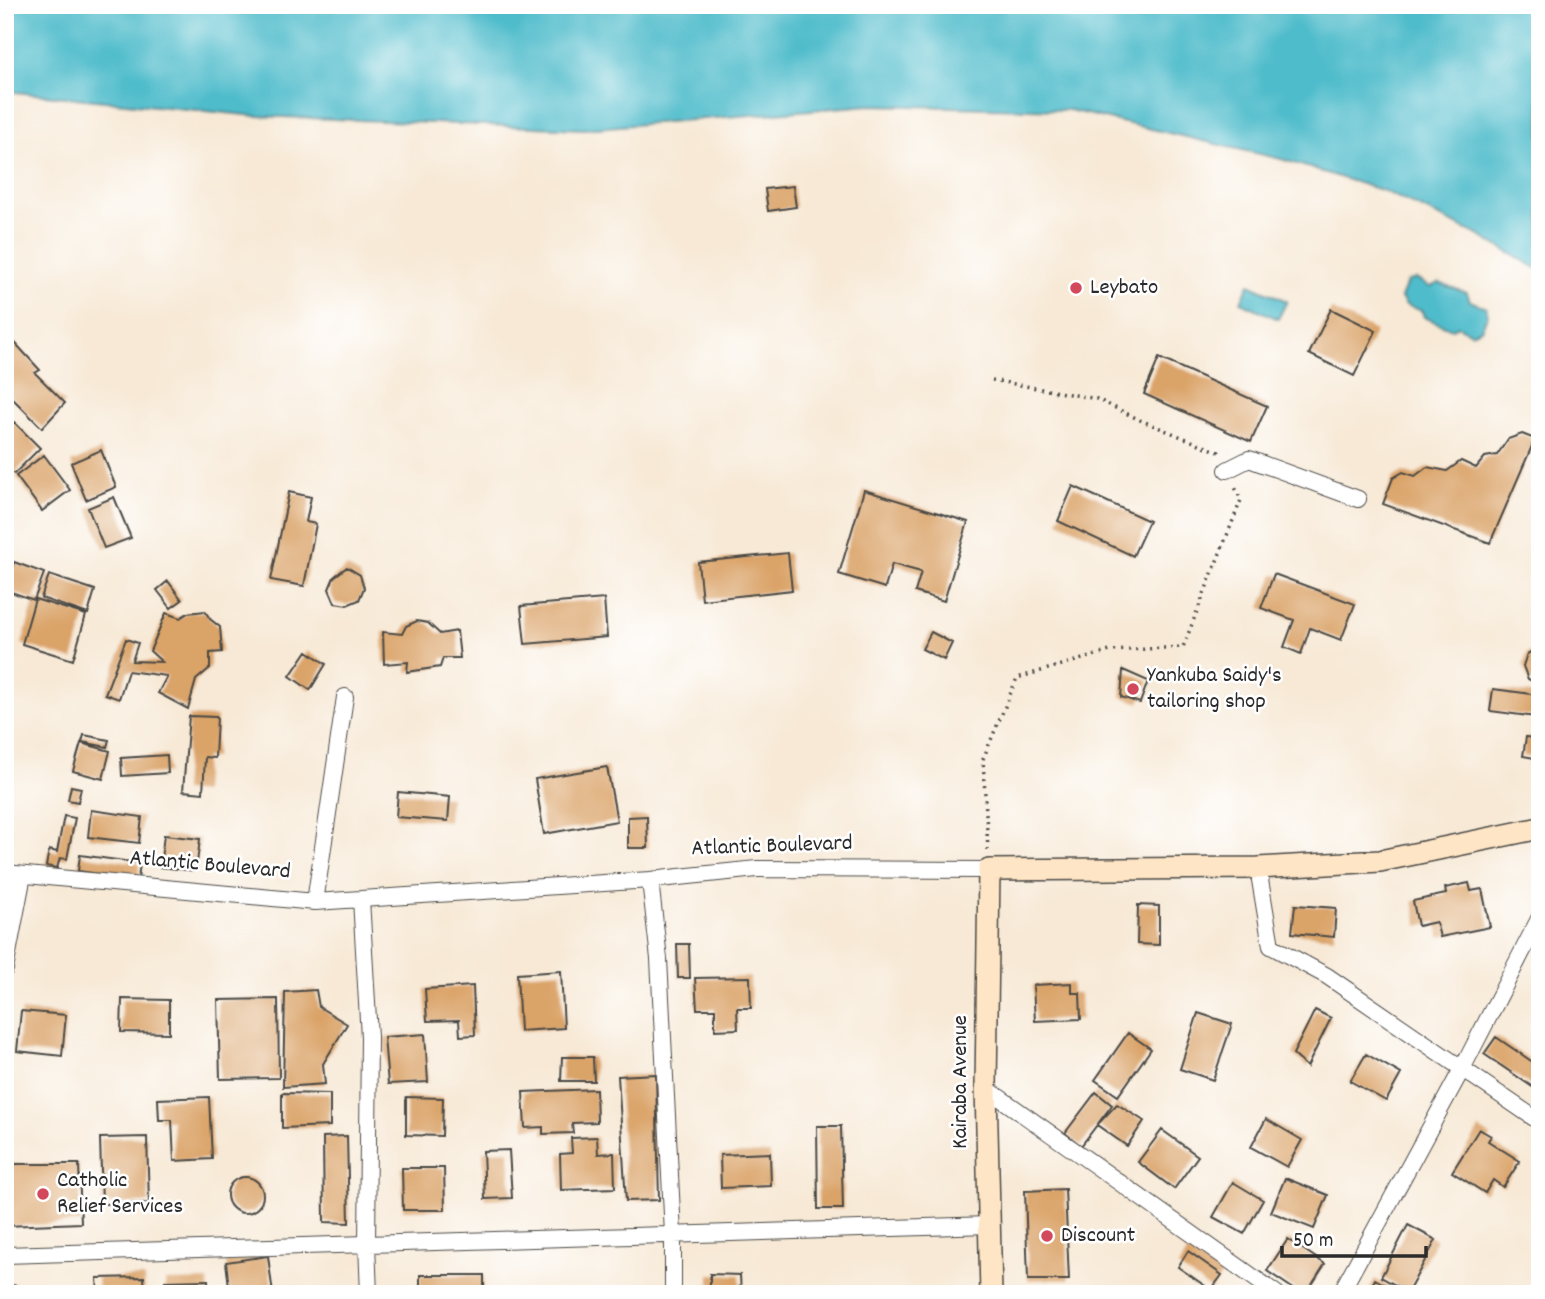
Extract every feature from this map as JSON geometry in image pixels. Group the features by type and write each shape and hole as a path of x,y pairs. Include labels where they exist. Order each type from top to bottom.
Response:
{"street":[{"path":"1227,470 1249,459 1358,499"},
{"path":"315,902 345,697"},
{"name":"Atlantic Boulevard","path":"5,873 315,902 650,880 757,869 1258,868 1380,861 1540,828"},
{"path":"1258,868 1271,946 1327,976 1540,1122"},
{"name":"Kairaba Avenue","path":"989,870 986,1088 991,1294"},
{"path":"5,969 23,874"},
{"path":"650,880 659,959 673,1234 673,1294"},
{"path":"361,899 369,1037 369,1294"},
{"path":"1340,1294 1540,918"},
{"path":"986,1088 1277,1294"},
{"path":"5,1255 990,1225"}],"path":[{"path":"989,870 983,759 1017,678 1110,651 1183,648 1241,500 1219,452 1140,420 1097,399 992,380"}],"water":[{"path":"5,5 1540,5 1540,270 1476,234 1384,191 1281,159 1069,110 870,105 584,129 256,116 5,91"},
{"path":"1416,279 1430,287 1439,283 1467,293 1470,301 1486,307 1488,315 1481,329 1471,333 1458,326 1452,329 1424,317 1422,311 1406,305 1401,298 1407,282"},
{"path":"1249,284 1287,301 1278,319 1241,302"}],"building":[{"path":"793,186 796,207 768,211 765,189"},
{"path":"1331,309 1376,331 1354,376 1309,354"},
{"path":"5,332 40,370 35,373 65,403 42,428 5,391"},
{"path":"1159,358 1267,406 1251,442 1144,394"},
{"path":"14,422 40,448 14,474 5,466 5,431"},
{"path":"1522,434 1535,439 1490,543 1383,504 1393,478 1403,472 1415,476 1427,467 1447,471 1461,461 1476,468 1485,457 1497,455 1508,439"},
{"path":"101,450 116,487 86,500 71,463"},
{"path":"44,455 70,490 42,511 16,476"},
{"path":"1073,486 1149,521 1133,556 1058,521"},
{"path":"864,490 968,522 944,601 915,592 921,572 892,564 885,588 839,574"},
{"path":"289,492 311,497 306,522 316,524 304,586 271,580"},
{"path":"114,497 131,538 104,548 88,508"},
{"path":"788,553 792,590 702,600 698,562"},
{"path":"14,562 44,573 34,600 5,590"},
{"path":"347,567 360,575 364,588 359,600 347,605 335,603 329,589 334,577"},
{"path":"1274,574 1355,604 1341,640 1310,628 1301,654 1284,647 1294,620 1261,608"},
{"path":"49,575 95,590 88,614 41,598"},
{"path":"168,581 182,600 171,608 157,590"},
{"path":"35,599 86,615 73,660 22,644"},
{"path":"604,599 607,637 525,644 521,606"},
{"path":"205,611 220,627 222,652 210,653 210,668 196,680 188,709 158,693 167,676 128,671 119,699 105,694 126,639 138,643 132,661 162,662 150,651 166,613 180,618 188,613"},
{"path":"417,621 428,623 440,634 457,631 460,658 443,658 440,667 407,672 408,662 384,664 383,632 402,634 406,626"},
{"path":"931,632 952,643 944,660 922,649"},
{"path":"1540,647 1540,685 1528,679 1523,666 1527,654"},
{"path":"307,651 326,664 310,690 290,676"},
{"name":"Yankuba Saidy's tailoring shop","path":"1123,670 1148,681 1140,703 1121,697"},
{"path":"1493,689 1539,695 1536,717 1490,711"},
{"path":"189,716 217,717 215,758 205,757 203,793 183,791"},
{"path":"84,735 109,740 107,747 82,742"},
{"path":"1526,737 1540,739 1540,759 1523,756"},
{"path":"81,743 110,751 103,779 73,771"},
{"path":"167,755 168,773 122,776 121,758"},
{"path":"607,767 617,821 544,834 535,779"},
{"path":"71,786 81,788 78,802 68,800"},
{"path":"398,792 450,797 448,821 396,817"},
{"path":"91,810 142,817 139,843 88,837"},
{"path":"64,816 75,818 67,859 60,858 57,868 46,866 49,850 57,852"},
{"path":"647,816 648,848 628,848 628,817"},
{"path":"164,835 200,839 196,871 160,867"},
{"path":"80,855 140,863 138,879 78,871"},
{"path":"1469,883 1471,891 1482,889 1490,927 1440,937 1436,922 1418,926 1413,901 1446,894 1445,888"},
{"path":"1138,905 1159,906 1159,945 1137,944"},
{"path":"1295,905 1336,908 1334,937 1292,933"},
{"path":"677,944 689,944 690,978 678,978"},
{"path":"561,971 564,1028 520,1031 517,974"},
{"path":"750,977 751,1008 737,1008 738,1029 715,1030 715,1009 697,1009 695,978"},
{"path":"1072,983 1072,993 1080,993 1081,1019 1035,1021 1033,985"},
{"path":"473,986 475,1035 460,1036 459,1020 427,1021 425,989"},
{"path":"316,990 319,1007 347,1024 323,1064 325,1084 283,1087 285,992"},
{"path":"122,999 169,1000 169,1033 121,1032"},
{"path":"278,999 279,1078 220,1079 218,1000"},
{"path":"1315,1010 1331,1018 1307,1067 1293,1054"},
{"path":"21,1011 66,1015 62,1056 17,1051"},
{"path":"1198,1013 1232,1024 1213,1080 1180,1069"},
{"path":"1128,1033 1151,1049 1118,1096 1095,1080"},
{"path":"425,1034 428,1082 388,1084 384,1037"},
{"path":"1496,1037 1540,1067 1540,1092 1484,1054"},
{"path":"1366,1054 1401,1074 1386,1101 1350,1081"},
{"path":"562,1057 593,1057 594,1081 561,1081"},
{"path":"656,1074 659,1200 626,1201 618,1076"},
{"path":"596,1089 597,1122 572,1123 573,1133 543,1134 543,1127 525,1128 523,1092"},
{"path":"1096,1092 1112,1105 1081,1146 1065,1133"},
{"path":"282,1093 330,1094 330,1126 282,1128"},
{"path":"209,1097 212,1159 174,1161 172,1120 159,1120 158,1099"},
{"path":"406,1097 443,1098 442,1136 406,1135"},
{"path":"1117,1104 1144,1121 1127,1146 1097,1125"},
{"path":"1266,1119 1302,1140 1287,1167 1251,1147"},
{"path":"817,1126 841,1126 843,1209 818,1209"},
{"path":"1479,1129 1491,1136 1488,1141 1520,1161 1503,1187 1493,1180 1485,1193 1452,1172"},
{"path":"1162,1130 1198,1156 1174,1189 1138,1162"},
{"path":"347,1136 349,1223 324,1222 323,1137"},
{"path":"147,1137 149,1203 102,1204 100,1138"},
{"path":"597,1137 598,1154 614,1153 615,1188 561,1190 560,1154 572,1153 571,1138"},
{"path":"509,1150 512,1198 485,1199 483,1151"},
{"path":"770,1153 771,1186 721,1188 720,1155"},
{"name":"Catholic Relief Services","path":"5,1164 79,1164 81,1223 5,1226"},
{"path":"402,1168 444,1168 445,1210 403,1210"},
{"path":"245,1177 258,1182 263,1195 258,1208 245,1213 232,1208 227,1195 232,1182"},
{"path":"1285,1178 1328,1195 1314,1229 1271,1212"},
{"path":"1233,1182 1263,1200 1244,1234 1213,1217"},
{"name":"Discount","path":"1065,1189 1069,1280 1028,1280 1025,1191"},
{"path":"1408,1225 1436,1240 1408,1292 1381,1277"},
{"path":"1288,1239 1325,1264 1306,1294 1301,1294 1267,1271"},
{"path":"1188,1251 1222,1275 1211,1290 1178,1267"},
{"path":"268,1256 273,1294 230,1294 226,1262"},
{"path":"710,1274 740,1275 741,1294 710,1294"},
{"path":"420,1275 484,1275 484,1294 420,1294"},
{"path":"144,1277 145,1294 98,1294 97,1278"},
{"path":"1375,1279 1402,1294 1367,1294"},
{"path":"208,1280 209,1294 166,1294 165,1281"},
{"path":"11,1285 44,1289 43,1294 10,1294"}],"place":[{"name":"Leybato","path":"1076,288"},
{"name":"Yankuba Saidy's tailoring shop","path":"1133,689"},
{"name":"Catholic Relief Services","path":"43,1194"},
{"name":"Discount","path":"1047,1236"}]}
